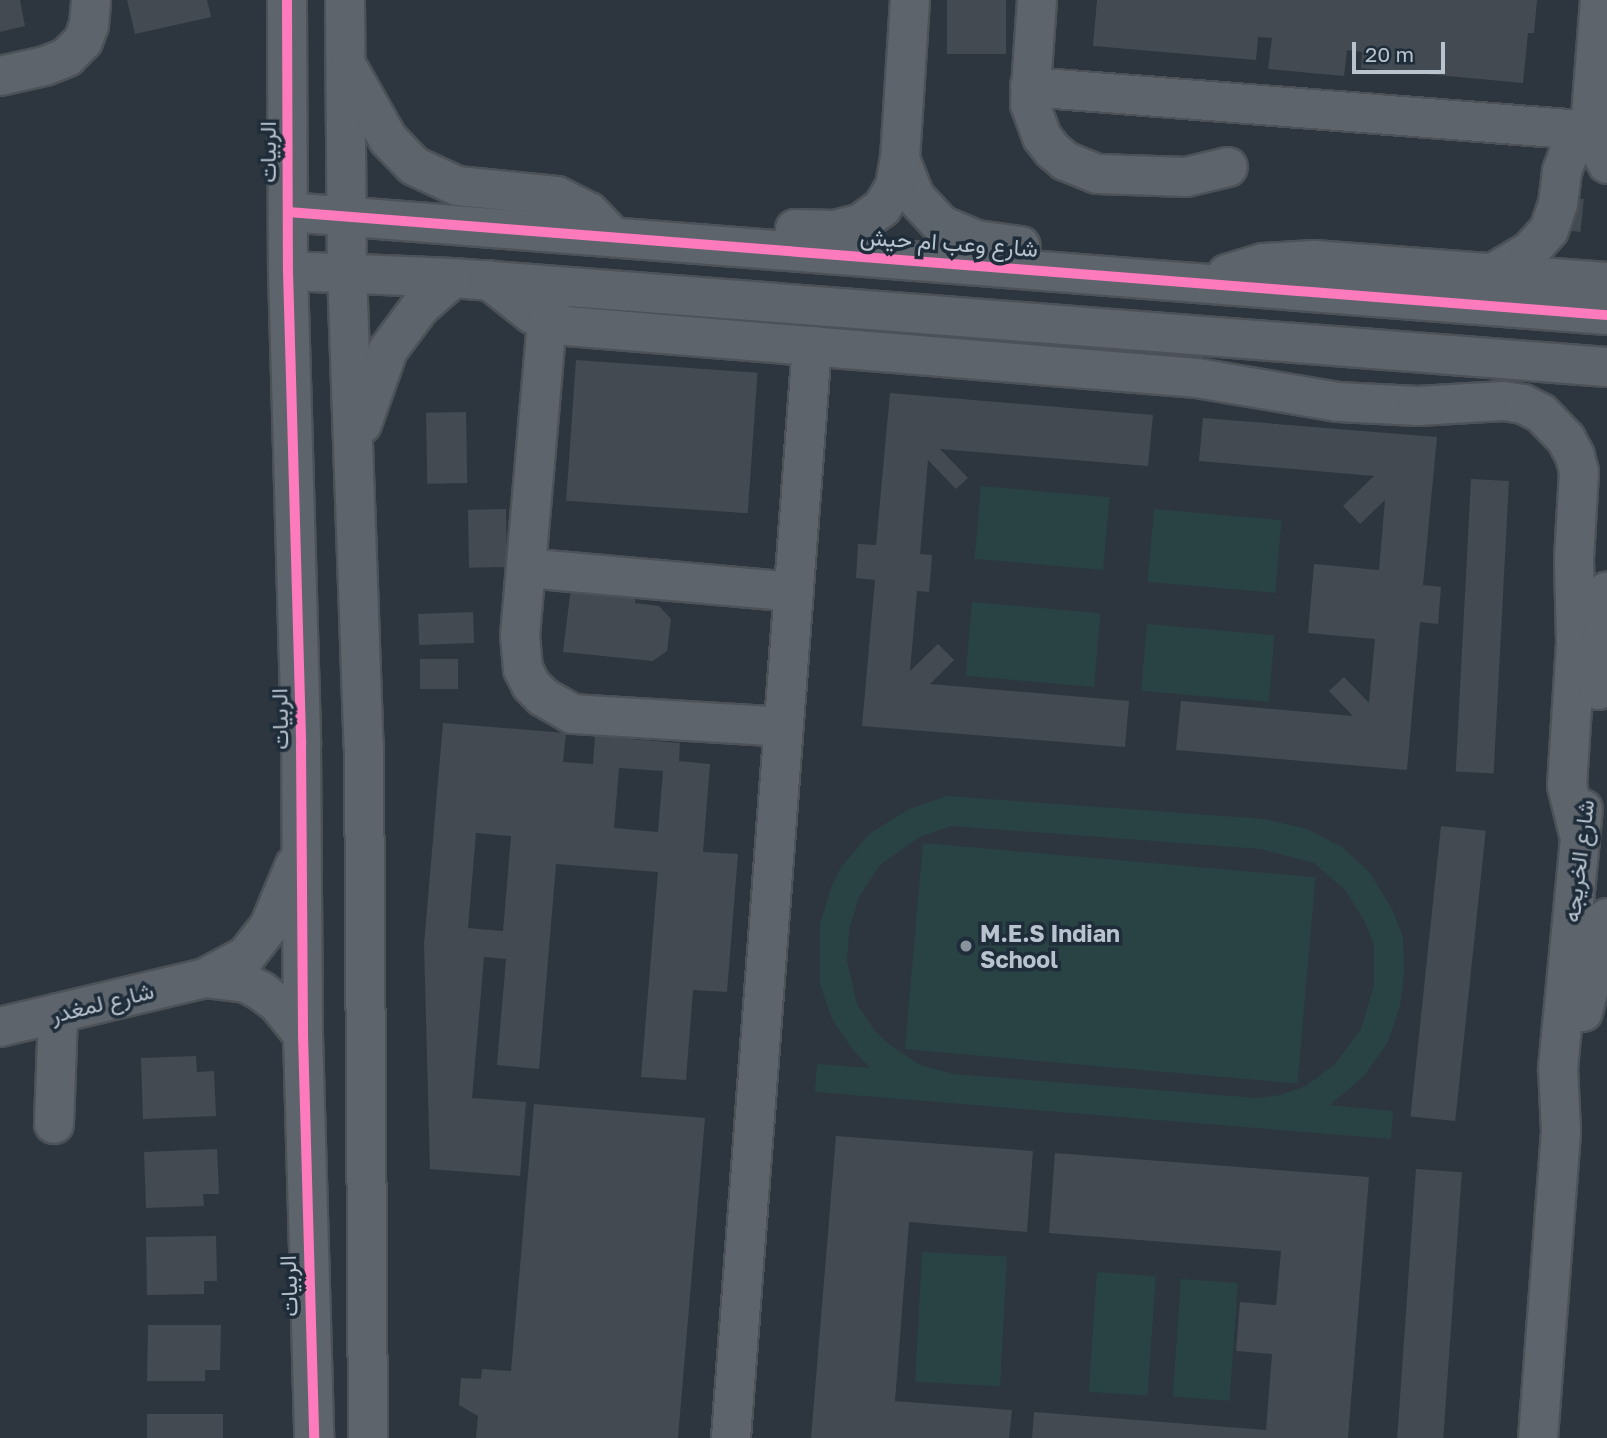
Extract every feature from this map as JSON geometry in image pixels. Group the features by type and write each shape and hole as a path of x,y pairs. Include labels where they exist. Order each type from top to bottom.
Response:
{"street":[{"path":"0,76 45,66 67,57 83,41 89,25 91,0"},
{"path":"262,0 268,178 274,197 288,212"},
{"name":"الربيات","path":"287,0 288,271 314,1438"},
{"path":"345,0 347,271 364,747 368,1438"},
{"path":"724,246 757,230 835,230 860,223 872,217 889,198 900,159 910,0"},
{"path":"1037,0 1030,104 1042,136 1059,156 1081,169 1098,174 1186,177 1228,167"},
{"path":"1600,0 1598,131 1607,164"},
{"path":"346,63 388,139 415,166 457,186 557,196 589,212 612,237"},
{"path":"1030,87 1598,131"},
{"path":"1491,274 1530,251 1549,230 1558,204 1562,171 1568,155 1598,131"},
{"path":"900,159 915,197 941,225 977,240 1052,253 1086,273"},
{"name":"شارع وعب ام حيش","path":"288,212 1607,315"},
{"name":"شارع وعب ام حيش","path":"1202,282 1263,263 1284,260 1607,282"},
{"path":"288,271 347,271 471,279 1607,367"},
{"path":"471,279 532,314 567,326 1197,378 1351,403 1418,406 1504,401 1522,404 1541,413 1566,439 1576,456 1579,472 1574,560 1576,643 1567,786 1579,834"},
{"path":"353,452 376,375 388,350 420,307 471,279"},
{"path":"910,355 912,313"},
{"path":"547,321 520,635 523,669 542,698 557,708 590,716 784,727"},
{"path":"731,1438 812,346"},
{"path":"526,568 794,592"},
{"name":"شارع الخريجه","path":"1538,1438 1560,1131 1558,1068 1579,834 1592,755 1607,592"},
{"name":"شارع لمغدر","path":"0,1027 205,978 246,956 260,943 270,927 302,849"},
{"name":"شارع الخريجه","path":"1560,1131 1575,1072 1592,968 1607,918"},
{"name":"شارع لمغدر","path":"205,978 246,983 261,991 278,1004 303,1035"},
{"path":"54,1124 58,1013"}],"green space":[{"path":"981,486 1110,497 1103,570 975,559"},
{"path":"1154,509 1282,520 1275,593 1148,582"},
{"path":"972,602 1101,613 1094,687 966,676"},
{"path":"1147,624 1275,635 1269,702 1141,691"},
{"path":"947,796 1265,819 1307,829 1342,847 1370,873 1392,909 1403,937 1404,974 1400,1006 1388,1042 1364,1076 1330,1105 1393,1111 1391,1139 815,1092 817,1064 870,1068 853,1050 832,1019 820,984 820,924 832,885 841,867 869,834 909,809","holes":["952,826 1261,849 1314,863 1346,891 1365,922 1374,945 1374,986 1361,1029 1335,1064 1306,1086 1280,1095 1257,1098 954,1074 920,1065 889,1044 875,1031 857,1004 847,961 849,929 859,897 880,865 921,836"]},
{"path":"923,843 1316,877 1297,1084 905,1049"},
{"path":"922,1252 1007,1256 1000,1386 915,1382"},
{"path":"1097,1272 1156,1276 1147,1396 1089,1392"},
{"path":"1181,1279 1238,1283 1230,1401 1173,1397"}],"building":[{"path":"0,0 20,0 25,26 0,32"},
{"path":"127,0 207,0 211,17 135,34"},
{"path":"947,0 1006,0 1006,54 947,54"},
{"path":"1097,0 1537,0 1534,33 1528,33 1523,83 1361,68 1362,52 1347,50 1344,76 1268,69 1272,38 1258,37 1256,60 1093,46"},
{"path":"1564,197 1584,199 1580,232 1561,230"},
{"path":"576,360 758,373 748,513 566,501"},
{"path":"890,393 1153,415 1148,466 940,449 968,478 956,489 928,460 920,554 932,555 929,592 917,591 910,671 938,644 954,660 930,684 1129,701 1125,747 862,726 875,580 856,578 858,544 876,545"},
{"path":"466,412 467,483 427,484 426,413"},
{"path":"1203,418 1437,437 1423,585 1441,587 1438,624 1420,622 1407,770 1176,750 1181,701 1353,716 1329,691 1344,677 1369,703 1375,639 1308,633 1314,564 1379,570 1385,500 1360,524 1343,506 1374,476 1199,461"},
{"path":"1471,479 1509,481 1494,774 1456,772"},
{"path":"506,509 507,567 469,568 468,510"},
{"path":"571,587 636,594 635,603 659,606 671,619 667,651 653,661 563,652"},
{"path":"473,612 474,643 419,645 418,614"},
{"path":"420,659 458,659 458,689 420,689"},
{"path":"443,723 566,733 563,762 593,764 595,736 680,743 679,761 710,764 703,852 738,854 727,992 693,990 686,1080 641,1077 658,872 556,864 539,1069 497,1065 506,959 484,957 472,1098 526,1102 520,1176 430,1169 424,944","holes":["619,768 663,771 658,832 614,828","476,833 511,836 503,931 468,928"]},
{"path":"1441,826 1486,831 1455,1121 1410,1116"},
{"path":"196,1056 197,1072 214,1071 216,1116 143,1119 141,1058"},
{"path":"534,1104 705,1118 678,1438 476,1438 478,1416 459,1405 461,1378 481,1379 482,1369 511,1371"},
{"path":"836,1136 1033,1151 1027,1232 909,1222 895,1401 1012,1410 1009,1438 811,1438"},
{"path":"217,1149 219,1194 203,1194 204,1206 146,1208 144,1152"},
{"path":"1055,1153 1369,1177 1348,1438 1032,1438 1034,1412 1266,1430 1272,1354 1236,1351 1240,1302 1276,1305 1281,1251 1049,1233"},
{"path":"1416,1169 1462,1172 1443,1438 1397,1438"},
{"path":"216,1236 217,1281 204,1281 204,1294 147,1295 146,1237"},
{"path":"148,1325 221,1325 220,1370 205,1370 205,1381 147,1381"},
{"path":"147,1414 223,1414 223,1438 147,1438"}],"cycle path":[{"path":"287,0 288,271 301,745 303,1035 314,1438"},
{"path":"288,212 1607,315"}],"place":[{"name":"M.E.S Indian School","path":"966,946"}]}
